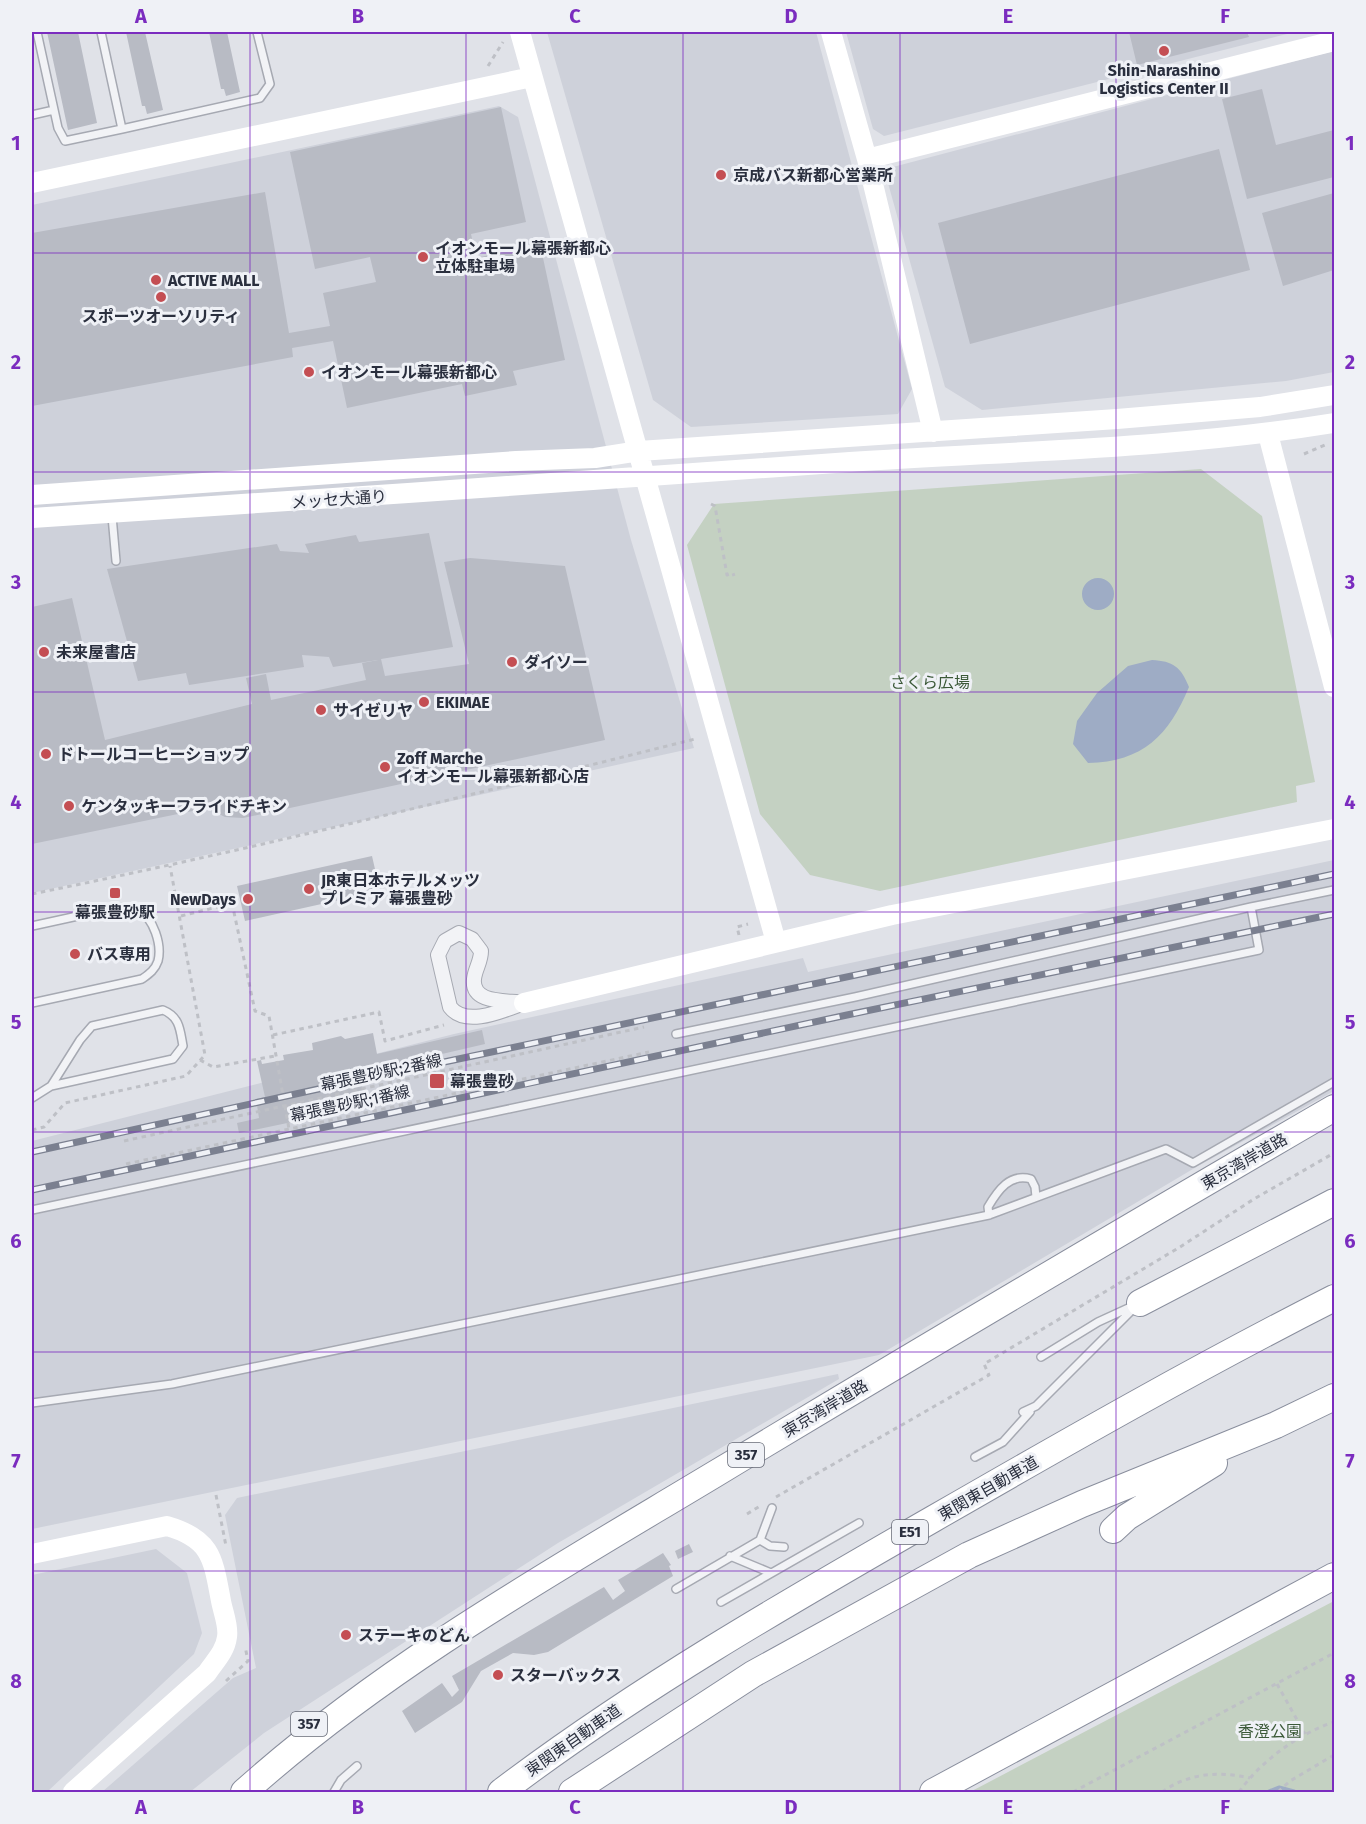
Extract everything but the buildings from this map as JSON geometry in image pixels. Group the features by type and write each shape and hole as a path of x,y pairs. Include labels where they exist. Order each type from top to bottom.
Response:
{"highway":[{"name":"東京湾岸道路","path":"244,1792 329,1721 403,1665 781,1434 1335,1108"},
{"path":"1268,1146 1335,1128"},
{"path":"1140,1303 1335,1202"},
{"name":"東関東自動車道","path":"501,1792 655,1683 772,1611 1245,1343 1335,1298"},
{"path":"572,1792 753,1674 969,1555 1082,1504 1276,1425 1335,1398"},
{"path":"1113,1530 1127,1517 1276,1425"},
{"path":"933,1792 1335,1576"},
{"name":"357","path":"222,1792 267,1755 363,1684 403,1665"}],"street":[{"path":"520,32 776,942"},
{"path":"831,32 867,159 933,432"},
{"path":"867,159 1335,41"},
{"path":"32,183 532,77"},
{"name":"メッセ大通り","path":"32,495 505,461 595,458 639,451 933,432 1260,406 1335,395"},
{"name":"メッセ大通り","path":"32,518 519,488 954,455 1119,448 1268,434 1335,423"},
{"path":"1268,434 1335,687"},
{"path":"525,1003 493,1001 481,996 476,990 474,981 481,958 478,944 459,933 445,941 438,955 450,1007 455,1013 469,1018 776,942 999,892 1335,829"},
{"path":"32,1554 166,1526 184,1531 206,1548 213,1561 228,1635 222,1652 207,1673 73,1792"}],"lane":[{"path":"37,32 54,110 64,141 260,98 270,84 257,32"},
{"path":"101,32 122,129"},
{"path":"32,115 54,110"},
{"path":"112,513 116,561"},
{"path":"676,1034 1335,890"},
{"path":"32,926 119,907 130,908 139,910 153,925 159,949 157,962 152,971 142,979 32,1003"},
{"path":"32,1210 1259,950 1251,908"},
{"path":"32,1098 51,1086 173,1059 183,1046 179,1023 172,1014 163,1010 92,1026 51,1086"},
{"path":"32,1403 172,1384 989,1215 1166,1149 1193,1163 1335,1082"},
{"path":"989,1215 988,1207 1010,1179 1023,1177 1031,1179 1036,1197"},
{"path":"1041,1357 1098,1322 1140,1303"},
{"path":"975,1457 1003,1442 1140,1303"},
{"path":"1023,1412 1036,1406"},
{"path":"676,1589 760,1540 772,1508"},
{"path":"722,1602 859,1523"},
{"path":"760,1540 770,1546 784,1547"},
{"path":"730,1556 771,1573"},
{"path":"334,1792 341,1780 357,1766"}],"path":[{"path":"1304,454 1335,442"},
{"path":"711,504 715,506 727,575 733,573 734,576"},
{"path":"32,894 171,866 465,797 695,739"},
{"path":"32,1130 44,1127 65,1103 186,1076 205,1055 171,866"},
{"path":"181,916 241,901"},
{"path":"232,903 255,1011 269,1016 289,1129"},
{"path":"740,937 737,927 748,924"},
{"path":"273,1035 379,1012 385,1041 444,1025"},
{"name":"幕張豊砂駅;2番線","path":"124,1141 645,1027"},
{"name":"幕張豊砂駅;1番線","path":"126,1164 649,1052"},
{"path":"200,1060 213,1067 275,1056"},
{"path":"284,1108 300,1103"},
{"path":"747,1514 989,1376 984,1364 1180,1247 1254,1199 1335,1153"},
{"path":"1073,1792 1335,1653"},
{"path":"1277,1684 1305,1734"},
{"path":"1239,1792 1250,1778 1305,1734 1335,1722"},
{"path":"1278,1792 1290,1781 1335,1755"},
{"path":"1162,1792 1181,1779 1206,1774 1232,1774 1250,1778"}],"shaded area":[{"name":"京成バス新都心営業所","path":"547,32 816,32 912,389 898,414 691,427 653,400"},
{"path":"846,32 1295,32 884,136 873,129"},
{"path":"1334,51 1334,372 1286,381 982,410 945,387 886,176 893,167"},
{"name":"イオンモール幕張新都心","path":"499,106 518,117 631,540 694,748 32,893 32,205"},
{"path":"1334,860 1334,1091 1198,1166 879,1355 32,1529 32,1141 454,1034 803,958 808,972"},
{"path":"838,1374 839,1379 558,1543 264,1733 190,1792 102,1792 233,1678 256,1668 225,1515 237,1498"},
{"path":"156,1549 187,1573 202,1633 194,1654 47,1792 32,1792 32,1575"}],"green space":[{"name":"さくら広場","path":"1201,469 1262,516 1315,782 1296,786 1297,802 880,891 810,875 760,814 687,545 714,504"},
{"name":"香澄公園","path":"1334,1601 1334,1792 970,1792"}],"water":[{"path":"1098,578 1109,583 1114,594 1109,605 1098,610 1087,605 1082,594 1087,583"},
{"path":"1152,660 1175,666 1183,674 1189,687 1173,719 1152,743 1139,751 1107,761 1088,763 1073,744 1077,721 1097,693 1128,666"}],"waterway":[{"path":"1269,1792 1279,1788 1294,1792"}],"railway":[{"path":"32,1152 373,1077 1334,874"},
{"path":"32,1190 847,1015 1334,914"}],"place":[{"name":"Shin-Narashino Logistics Center II","path":"1164,51"},
{"name":"京成バス新都心営業所","path":"721,175"},
{"name":"イオンモール幕張新都心 立体駐車場","path":"423,257"},
{"name":"ACTIVE MALL","path":"156,280"},
{"name":"スポーツオーソリティ","path":"161,297"},
{"name":"イオンモール幕張新都心","path":"309,372"},
{"name":"未来屋書店","path":"44,652"},
{"name":"ダイソー","path":"512,662"},
{"name":"EKIMAE","path":"424,702"},
{"name":"サイゼリヤ","path":"321,710"},
{"name":"ドトールコーヒーショップ","path":"46,754"},
{"name":"Zoff Marche イオンモール幕張新都心店","path":"385,767"},
{"name":"ケンタッキーフライドチキン","path":"69,806"},
{"name":"JR東日本ホテルメッツ プレミア 幕張豊砂","path":"309,889"},
{"name":"幕張豊砂駅","path":"115,893"},
{"name":"NewDays","path":"248,899"},
{"name":"バス専用","path":"75,954"},
{"name":"幕張豊砂","path":"437,1081"},
{"name":"ステーキのどん","path":"346,1635"},
{"name":"スターバックス","path":"498,1675"}]}
